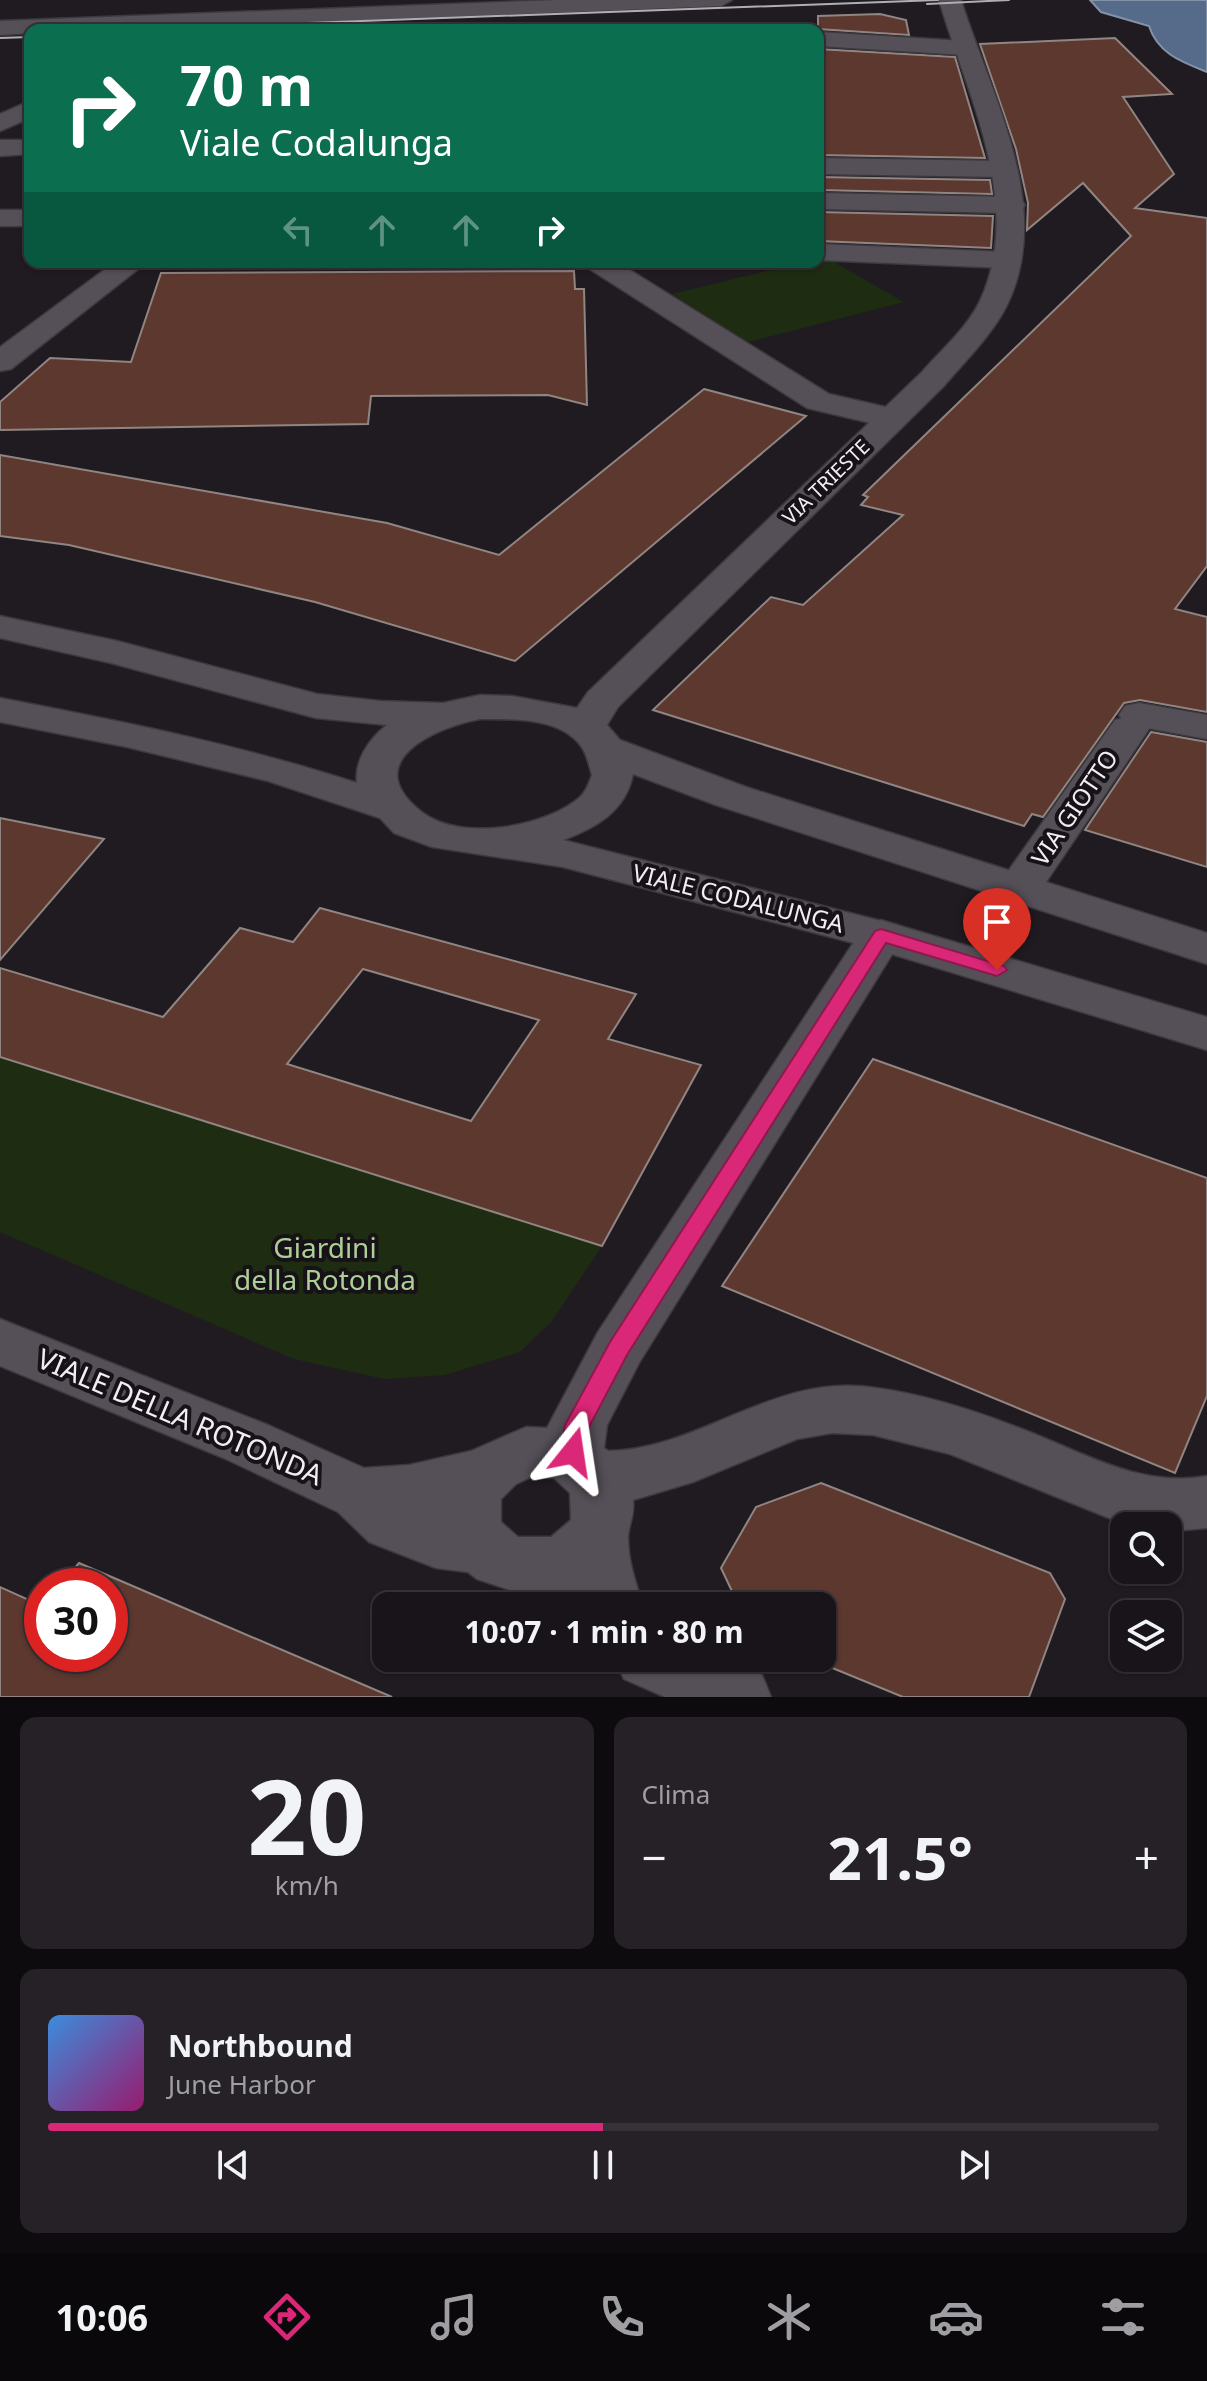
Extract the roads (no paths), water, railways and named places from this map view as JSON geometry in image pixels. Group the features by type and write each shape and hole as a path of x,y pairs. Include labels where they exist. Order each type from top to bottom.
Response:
{"street":[{"path":"84,24 507,4 721,0"},
{"name":"VIA TRIESTE","path":"595,739 602,700 933,379 983,321 1001,288 1012,205 1004,169 950,0"},
{"path":"0,28 24,27"},
{"path":"824,39 964,48"},
{"path":"0,124 24,111"},
{"path":"0,148 24,147"},
{"path":"824,166 1004,169"},
{"path":"824,201 1012,205"},
{"path":"0,218 24,218"},
{"path":"0,235 24,235"},
{"path":"824,252 1007,260"},
{"path":"0,362 125,268"},
{"path":"607,268 818,401 892,418"},
{"path":"0,627 117,653 316,706 380,713 442,714 480,707 518,707 554,714 595,739 731,796 1207,949"},
{"path":"0,710 127,735 282,772 390,808"},
{"path":"442,714 412,727 389,745 378,765 378,787 390,808 408,823 433,834 464,841 497,842 542,836 579,820 604,798 613,774 595,739"},
{"name":"VIA GIOTTO","path":"1020,887 1134,722 1207,727"},
{"name":"VIALE CODALUNGA","path":"497,842 565,854 881,935 1207,1034"},
{"path":"607,1592 598,1564 589,1491 573,1452 577,1425 618,1348 881,935"},
{"name":"VIALE DELLA ROTONDA","path":"0,1342 247,1442 360,1494 391,1523 529,1574 572,1559 589,1491 552,1452 526,1452 502,1459 483,1473 409,1491 360,1494"},
{"path":"589,1491 647,1474 796,1415 839,1408 887,1413 943,1427 1119,1496 1145,1503 1188,1506 1207,1502"},
{"path":"483,1473 468,1496 467,1523 529,1574"},
{"path":"680,1672 738,1697"}],"water":[{"path":"1090,0 1207,0 1207,72 1165,50 1158,44 1149,26 1101,12"}],"tram line":[{"path":"279,24 938,0"},
{"path":"927,4 1009,0"},
{"path":"0,38 24,37"}],"park label":[{"name":"Giardini della Rotonda","path":"325,1264"}]}
